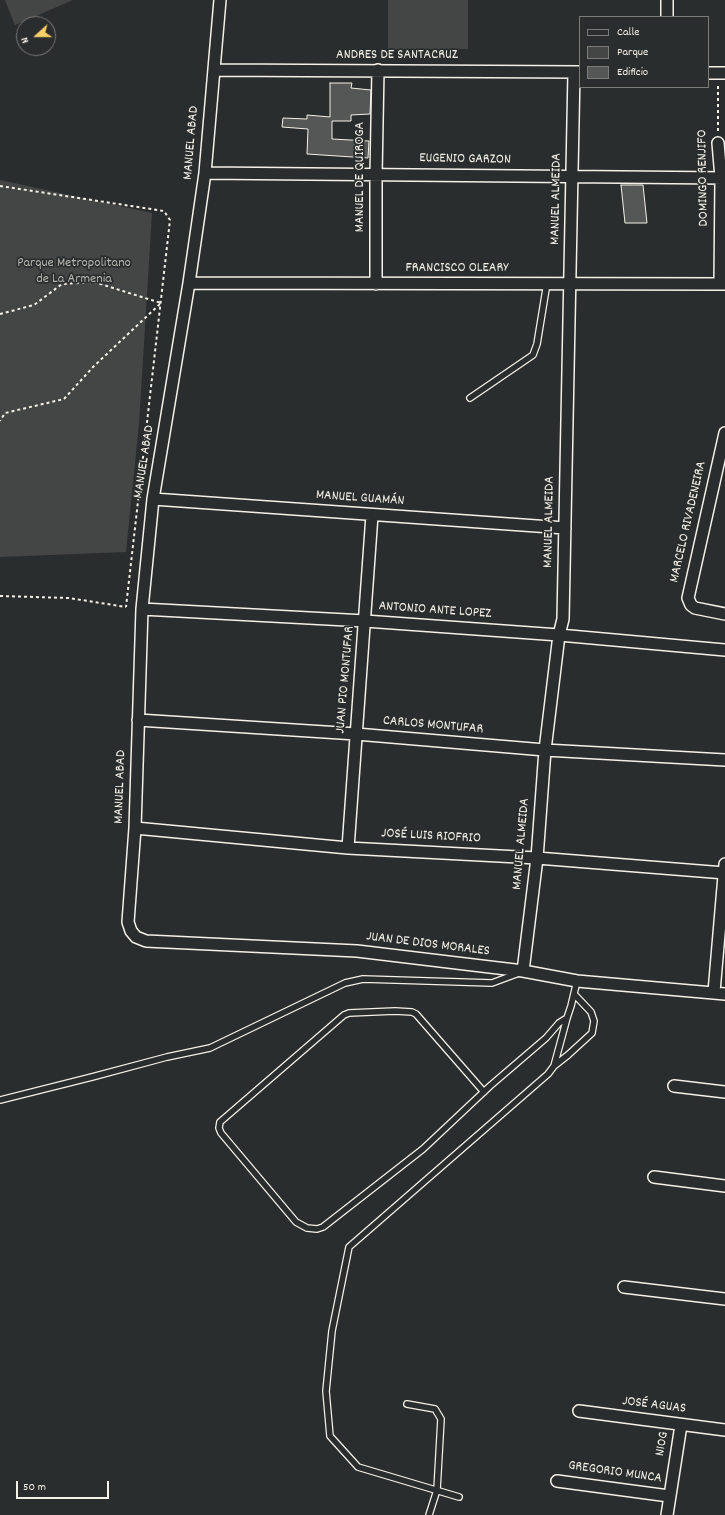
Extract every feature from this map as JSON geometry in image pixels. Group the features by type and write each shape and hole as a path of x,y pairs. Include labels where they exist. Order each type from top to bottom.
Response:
{"street":[{"name":"MANUEL ABAD","path":"130,931 128,922 135,828 142,609 153,499 189,283 205,173 220,0"},
{"path":"667,0 667,16"},
{"name":"ANDRES DE SANTACRUZ","path":"214,70 577,72"},
{"name":"MANUEL DE QUIROGA","path":"376,284 378,70"},
{"name":"MANUEL ALMEIDA","path":"523,971 537,858 544,750 559,635 564,619 572,176 577,72"},
{"name":"DOMINGO RENJIFO","path":"718,142 723,178 722,284"},
{"name":"EUGENIO GARZON","path":"205,173 723,178"},
{"name":"FRANCISCO OLEARY","path":"189,283 722,284"},
{"name":"MARCELO RIVADENEIRA","path":"725,434 688,598 691,606 695,608 725,614"},
{"name":"MANUEL GUAMÁN","path":"153,499 565,528"},
{"name":"JUAN PIO MONTUFAR","path":"348,848 372,515"},
{"name":"ANTONIO ANTE LOPEZ","path":"142,609 365,621 559,635 725,650"},
{"name":"CARLOS MONTUFAR","path":"138,720 356,734 544,750 725,760"},
{"name":"JOSÉ LUIS RIOFRIO","path":"135,828 348,848 725,870"},
{"path":"714,992 725,870"},
{"name":"JUAN DE DIOS MORALES","path":"130,931 136,937 146,941 357,952 523,971 577,981 725,994"},
{"path":"674,1086 725,1092"},
{"path":"654,1177 725,1186"},
{"path":"624,1287 725,1299"},
{"name":"JOSÉ AGUAS","path":"578,1411 725,1430"},
{"name":"N10G","path":"667,1515 681,1425"},
{"name":"GREGORIO MUNCA","path":"557,1481 669,1496"}],"lane":[{"path":"470,398 533,355 537,344 548,283"},
{"path":"0,1100 167,1057 210,1048 345,983 363,979 492,983 523,971"},
{"path":"554,1066 577,981"},
{"path":"459,1497 358,1467 330,1436 326,1391 332,1331 349,1247 548,1074 554,1066 592,1033 594,1021 591,1012 574,994"},
{"path":"484,1092 416,1014 412,1012 395,1011 349,1013 344,1015 220,1122 219,1128 221,1134 296,1222 307,1228 323,1227 423,1149 484,1092 546,1038 559,1023 567,1018"},
{"path":"407,1404 435,1409 441,1419 437,1490 429,1515"}],"path":[{"name":"DOMINGO RENJIFO","path":"717,73 718,142"},
{"path":"0,186 164,212 170,220 126,607 69,598 0,596"},
{"path":"0,314 34,305 62,284 94,282 161,303"},
{"path":"0,421 5,413 64,399 93,367 161,303"}],"green space":[{"path":"5,0 73,0 36,16 16,16 15,25"},
{"path":"388,0 468,0 468,49 388,49"},
{"name":"Parque Metropolitano de La Armenia","path":"0,180 152,213 139,424 126,552 0,557"}],"building":[{"path":"330,83 352,83 351,88 371,90 370,114 351,115 351,121 332,121 332,139 369,141 368,158 307,154 308,129 282,127 283,118 307,119 307,115 330,117"},
{"path":"621,185 643,185 647,223 625,223"}]}
